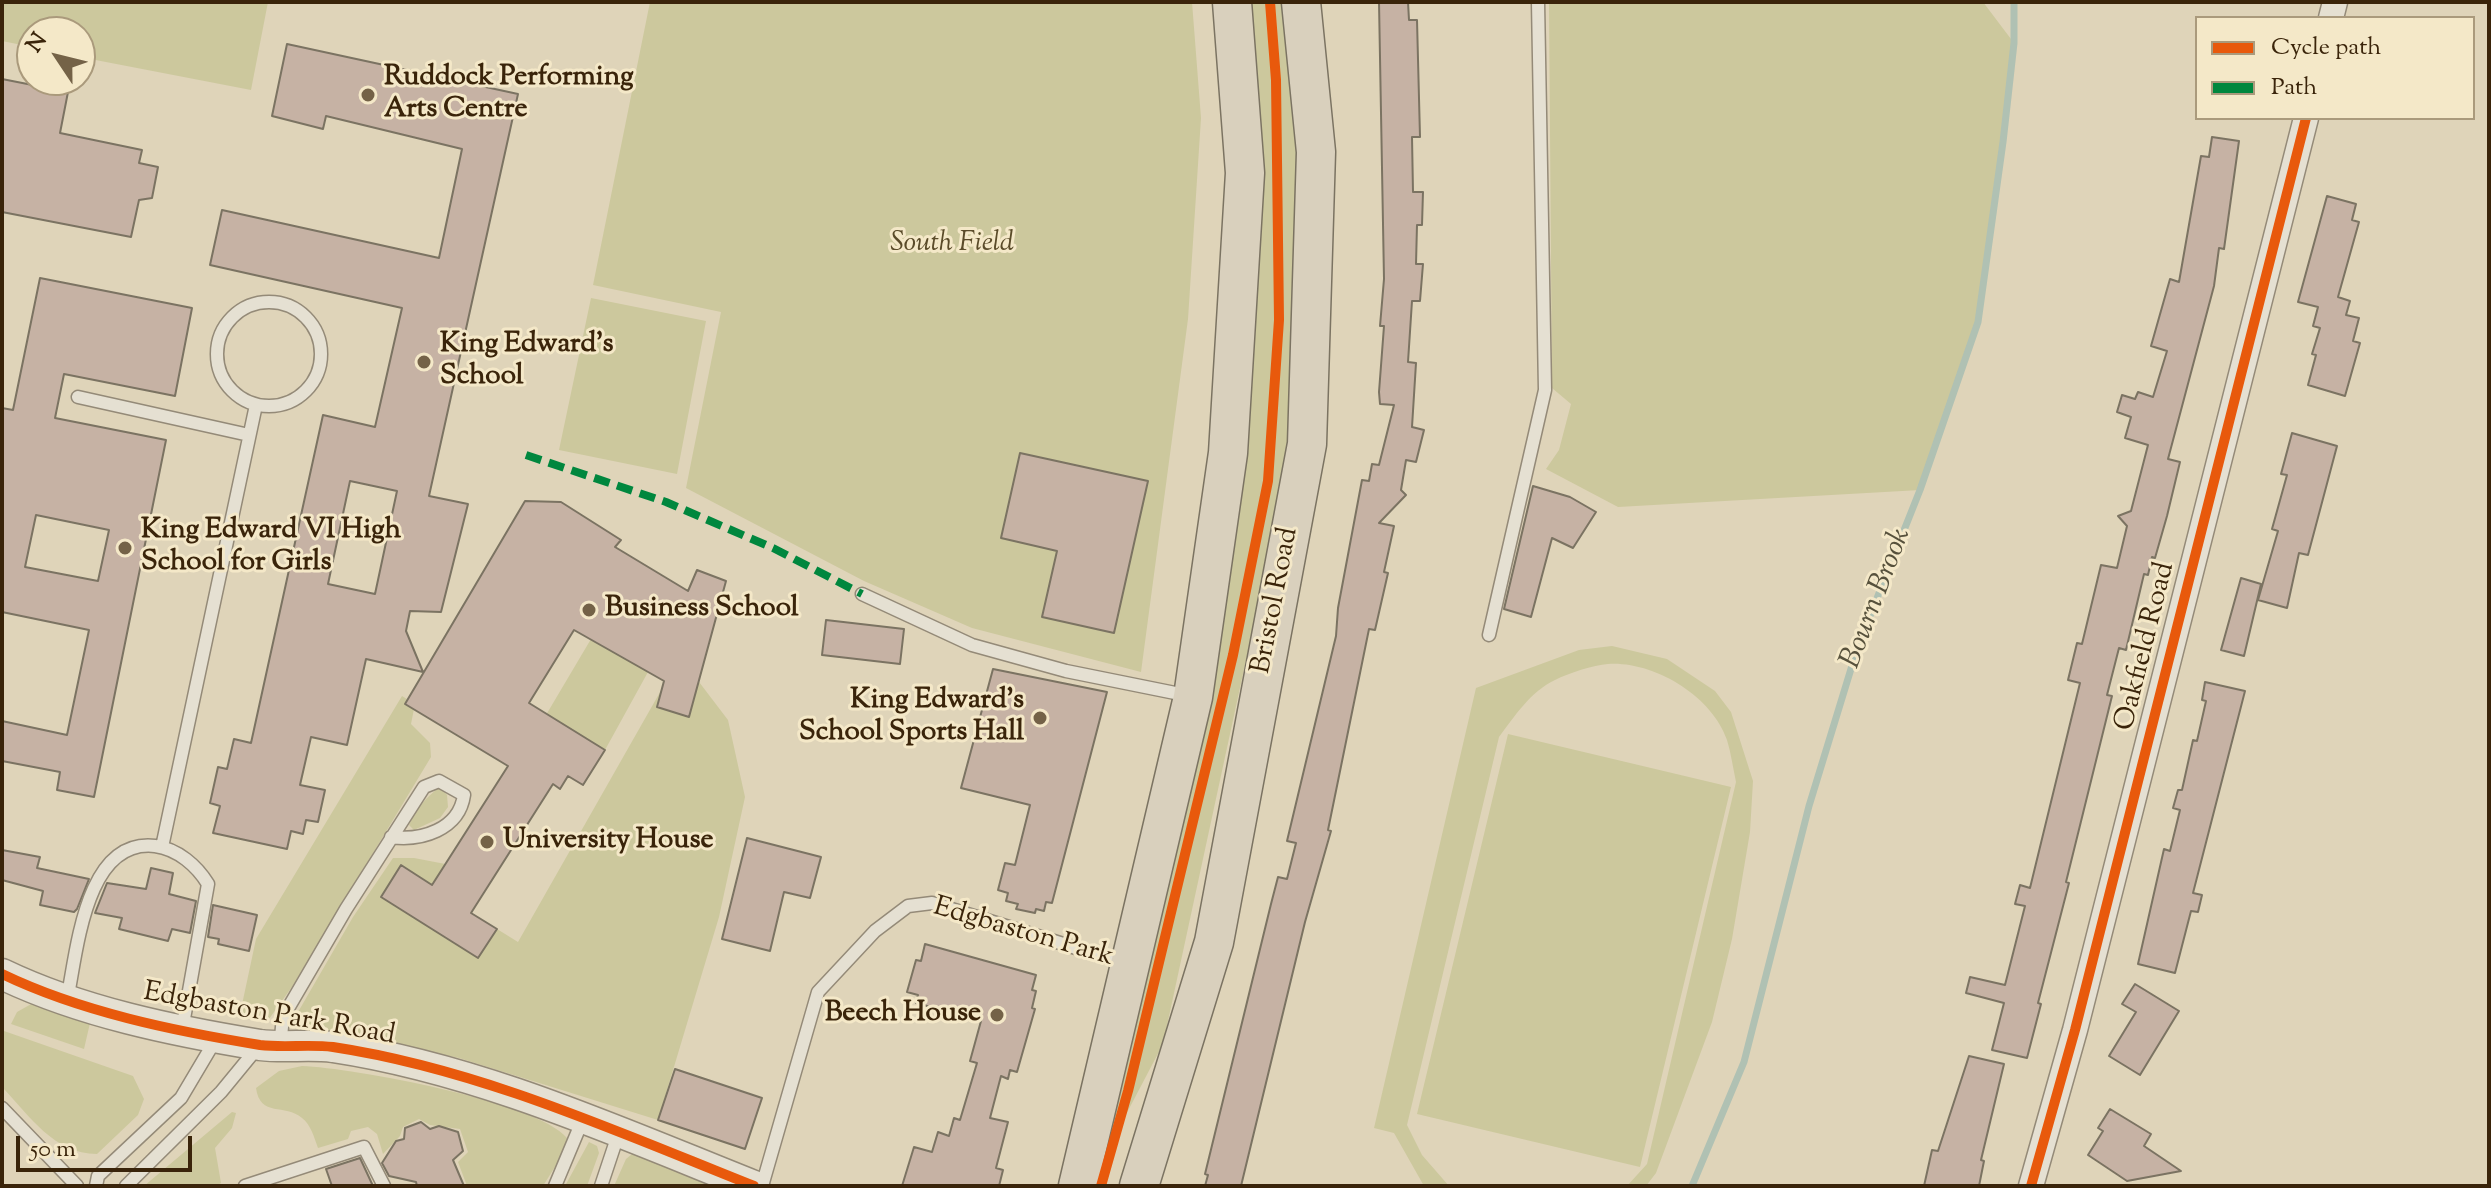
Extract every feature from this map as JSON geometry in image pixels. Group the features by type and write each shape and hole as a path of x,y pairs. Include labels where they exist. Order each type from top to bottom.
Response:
{"highway":[{"path":"1078,1186 1193,697 1228,453 1245,173 1232,2"},
{"name":"Bristol Road","path":"1139,1186 1214,942 1307,444 1316,152 1301,2"},
{"path":"1116,1186 1150,1086 1187,1028"}],"street":[{"name":"Oakfield Road","path":"2035,1185 2305,120"},
{"name":"Edgbaston Park Road","path":"2,974 67,1000 182,1030 270,1046 331,1047 486,1083 754,1186"}],"lane":[{"path":"1489,635 1545,390 1538,2"},
{"path":"269,301 287,304 302,313 314,326 321,342 321,361 316,378 298,397 273,406 256,405 234,393 219,373 216,357 218,340 236,312 252,304 269,301"},
{"path":"78,397 249,435"},
{"path":"162,847 256,405"},
{"path":"862,594 972,645 1066,671 1193,697"},
{"path":"126,1186 270,1046 283,1017 391,837 424,787 439,781 464,795 463,806 442,830 414,840 391,837"},
{"path":"67,1000 87,907 98,879 118,853 150,845 162,847 193,865 208,884 182,1030"},
{"name":"Edgbaston Park","path":"762,1186 818,992 875,931 908,906 932,903 1129,965"},
{"path":"96,1186 98,1176 181,1098 217,1036"},
{"path":"2,1108 77,1186"},
{"path":"555,1186 583,1118"},
{"path":"601,1186 619,1132"},
{"path":"245,1186 364,1147 384,1186"}],"green space":[{"path":"2,2 268,2 251,90 96,60 96,16 16,16 16,44 2,41"},
{"name":"South Field","path":"650,2 1192,2 1201,118 1188,319 1141,672 972,628 864,581 686,488 721,312 593,285"},
{"path":"1245,2 1289,2 1302,149 1292,447 1163,1044 1109,1147 1099,1156 1201,711"},
{"path":"1549,2 1983,2 2014,43 1978,322 1920,490 1618,507 1546,469 1559,450 1571,404 1552,388"},
{"path":"591,298 706,321 677,474 559,450"},
{"path":"591,639 648,672 605,750 546,715"},
{"path":"1612,646 1667,659 1715,691 1731,712 1753,781 1750,832 1732,939 1712,1022 1656,1173 1646,1186 1627,1186 1647,1164 1736,782 1727,740 1719,724 1709,709 1679,684 1644,668 1626,665 1595,666 1561,677 1531,698 1499,737 1407,1125 1422,1155 1449,1186 1424,1186 1394,1133 1374,1128 1476,688 1579,650"},
{"path":"680,657 728,720 745,797 719,917 658,1120 459,1058 300,1025 294,1019 353,917 393,858 414,858 461,867 445,893 401,865 381,897 478,958 497,929 518,942"},
{"path":"402,696 415,704 411,724 430,743 431,757 294,984 269,1019 240,1014 256,939"},
{"path":"1508,734 1731,787 1640,1167 1417,1114"},
{"path":"440,787 447,795 448,807 440,818 414,830 409,825 415,814"},
{"path":"33,1003 90,1023 84,1049 11,1024 17,1012"},
{"path":"4,1031 133,1076 144,1099 138,1115 97,1154 68,1148 55,1140 2,1087"},
{"path":"302,1066 400,1080 520,1111 549,1124 567,1138 563,1154 543,1186 467,1186 458,1162 468,1152 460,1129 430,1125 419,1119 403,1127 400,1136 383,1154 377,1134 368,1127 351,1131 348,1139 318,1148 305,1121 288,1111 262,1103 256,1088 279,1071"},
{"path":"232,1112 236,1113 232,1128 215,1148 221,1183 216,1186 144,1186"},
{"path":"589,1142 597,1146 599,1153 587,1186 565,1186"},
{"path":"637,1150 723,1186 614,1186 626,1159"}],"building":[{"path":"1379,2 1408,2 1409,20 1417,20 1420,137 1412,137 1413,192 1423,192 1422,225 1417,225 1416,264 1423,264 1420,301 1412,301 1408,362 1416,363 1412,427 1424,430 1416,462 1406,460 1401,490 1406,495 1379,523 1394,526 1384,572 1388,573 1375,630 1369,629 1328,830 1331,831 1305,922 1241,1186 1205,1186 1208,1175 1205,1174 1278,877 1287,879 1296,843 1287,841 1336,636 1338,608 1362,480 1369,481 1372,464 1379,465 1394,405 1380,404 1379,392 1384,279"},
{"name":"King Edward's School","path":"287,44 518,94 429,496 468,504 441,612 410,611 406,631 423,672 366,659 347,745 311,737 300,785 325,790 318,822 306,820 303,834 291,831 287,849 213,833 220,806 210,803 218,767 227,769 234,739 251,743 323,415 375,427 402,308 210,265 222,210 439,258 462,149 326,116 323,129 272,116","holes":["350,481 397,491 375,594 328,584"]},
{"path":"2,79 16,82 16,96 67,96 60,133 142,150 139,163 158,167 152,198 139,200 131,237 2,212"},
{"path":"2212,137 2239,141 2224,249 2219,248 2214,286 2168,459 2180,462 2167,516 2155,558 2152,557 2148,575 2144,574 2126,650 2119,648 2107,695 2112,696 2027,1058 1992,1050 2004,1003 1966,993 1970,977 2005,985 2025,906 2015,904 2020,885 2030,888 2080,683 2068,680 2077,643 2082,644 2101,565 2117,568 2127,526 2118,516 2131,511 2148,445 2125,438 2131,417 2117,412 2122,395 2135,399 2138,392 2153,397 2167,351 2151,346 2170,279 2179,282 2201,156 2209,157"},
{"path":"2327,196 2356,204 2352,220 2359,222 2338,297 2350,301 2346,315 2359,318 2353,341 2360,343 2345,396 2308,385 2316,355 2312,354 2320,328 2313,326 2318,307 2298,302"},
{"name":"King Edward VI High School for Girls","path":"40,278 192,308 175,396 64,374 55,418 166,440 94,797 57,790 60,772 2,761 2,721 67,735 89,630 2,612 2,408 13,410","holes":["36,515 109,530 98,581 25,567"]},
{"path":"2292,433 2337,446 2308,555 2299,553 2287,608 2258,600 2278,531 2272,529 2287,475 2281,474"},
{"path":"1020,453 1148,481 1114,633 1042,617 1057,551 1001,538"},
{"path":"1533,486 1570,497 1596,512 1573,548 1552,538 1531,617 1504,609"},
{"name":"Business School","path":"525,501 561,502 621,540 615,547 688,591 697,570 726,581 689,717 657,707 664,681 574,630 529,703 605,750 583,785 568,776 560,789 553,784 471,913 497,929 478,958 381,897 401,865 432,885 508,766 405,704"},
{"path":"2241,578 2261,584 2244,656 2221,650"},
{"path":"826,620 904,629 900,664 822,655"},
{"name":"King Edward's School Sports Hall","path":"993,669 1107,692 1052,903 1046,902 1044,911 1036,909 1035,913 1016,909 1018,904 1006,901 1008,893 998,890 1005,863 1015,865 1030,805 961,788"},
{"path":"2205,682 2245,691 2193,893 2202,895 2198,912 2191,911 2175,973 2138,964 2164,849 2170,851 2180,810 2173,808 2178,790 2182,790 2193,740 2197,741 2206,701 2202,700"},
{"path":"747,838 821,857 810,898 784,892 770,951 722,939"},
{"path":"2,850 40,857 37,868 89,879 77,909 74,912 40,905 43,891 2,880"},
{"path":"151,868 173,873 169,894 196,901 190,933 172,929 168,941 119,929 122,918 95,913 107,883 146,889"},
{"path":"213,905 257,915 249,951 218,944 219,939 208,937"},
{"name":"Beech House","path":"925,944 1036,975 1032,990 1036,991 1032,1008 1035,1009 1017,1072 1010,1070 1008,1079 1001,1076 990,1118 1008,1122 996,1168 1003,1170 999,1186 902,1186 914,1147 932,1152 938,1132 949,1136 954,1118 960,1120 977,1063 970,1061 981,1021 916,1003 918,995 907,992 916,960 921,961"},
{"path":"2135,984 2179,1011 2140,1075 2109,1056 2136,1012 2122,1004"},
{"path":"1969,1056 2004,1064 1981,1160 1984,1161 1979,1186 1924,1186 1932,1150 1938,1151"},
{"path":"675,1069 762,1098 745,1149 658,1120"},
{"path":"2110,1109 2151,1134 2144,1146 2181,1171 2127,1181 2088,1155 2103,1131 2098,1128"},
{"path":"421,1122 430,1129 439,1126 458,1132 463,1151 453,1160 464,1186 417,1186 416,1182 389,1176 382,1163 396,1141 404,1139 405,1128"},
{"path":"360,1158 373,1186 332,1186 326,1169"}],"waterway":[{"name":"Bourn Brook","path":"1692,1186 1744,1062 1809,806 1858,646 1920,490 1978,322 2003,142 2014,43 2014,2"}],"marked path":[{"path":"526,455 666,502 773,548 862,594"}],"cycle path":[{"path":"1101,1186 1128,1091 1233,655 1268,481 1279,320 1276,80 1270,2"},
{"path":"2031,1186 2075,1030 2305,120"},
{"path":"2,974 64,999 161,1026 260,1045 333,1047 441,1070 547,1104 754,1186"}],"place":[{"name":"Ruddock Performing Arts Centre","path":"368,95"},
{"name":"King Edward's School","path":"424,362"},
{"name":"King Edward VI High School for Girls","path":"125,548"},
{"name":"Business School","path":"589,610"},
{"name":"King Edward's School Sports Hall","path":"1040,718"},
{"name":"University House","path":"487,842"},
{"name":"Beech House","path":"997,1015"}]}
